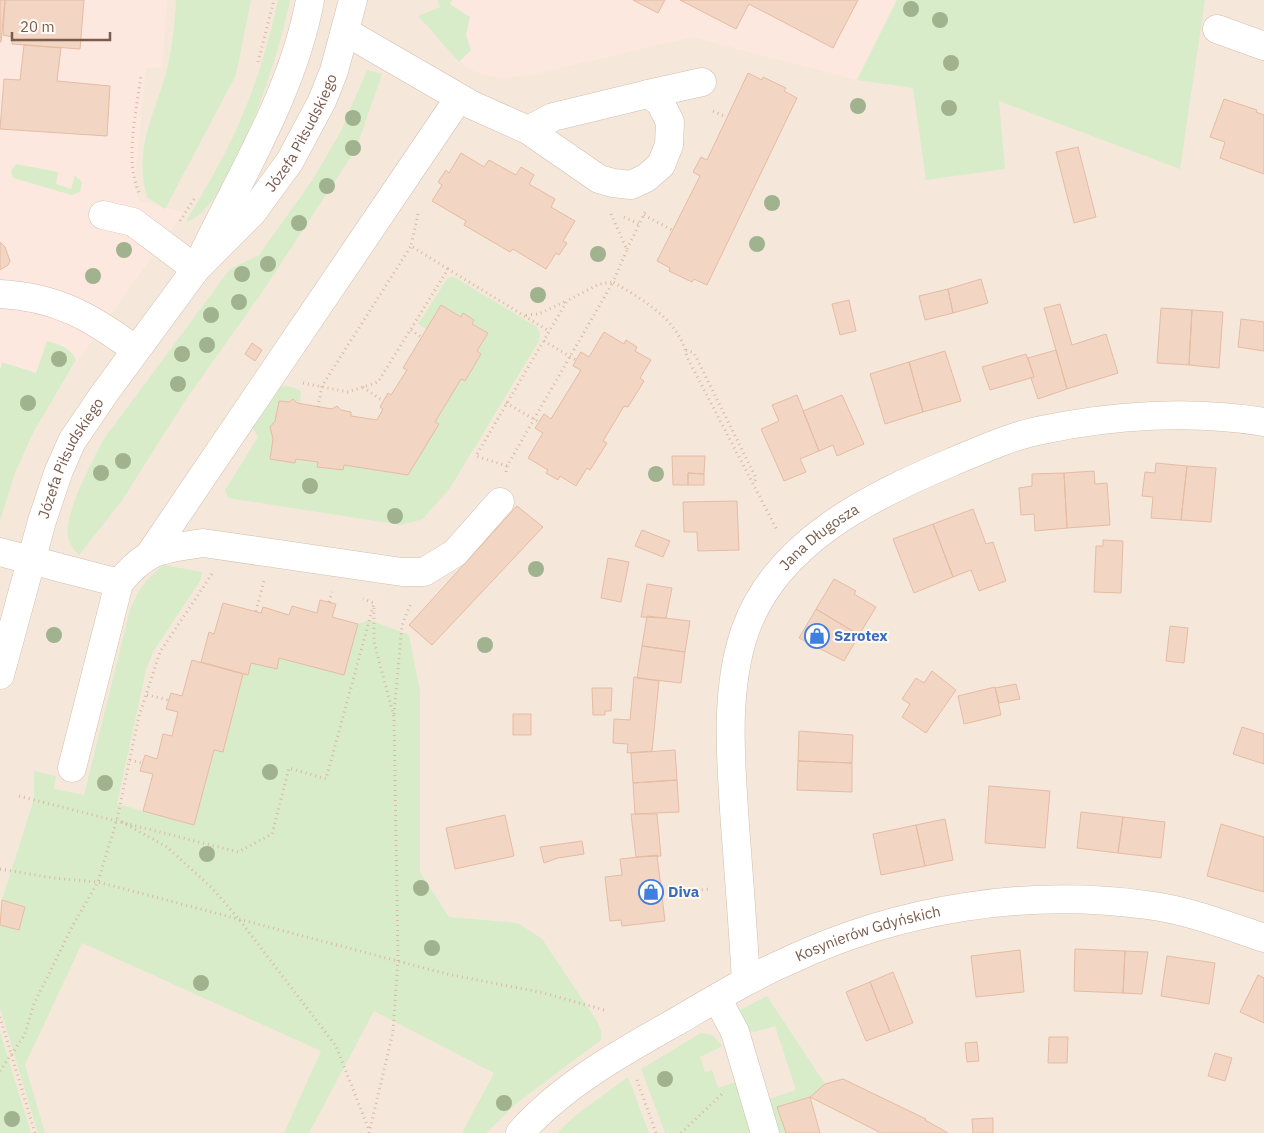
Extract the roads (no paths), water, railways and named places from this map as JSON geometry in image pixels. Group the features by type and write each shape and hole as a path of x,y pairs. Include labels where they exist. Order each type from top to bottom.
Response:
{"street":[{"name":"Józefa Piłsudskiego","path":"196,269 288,76 304,27 310,0"},
{"name":"Józefa Piłsudskiego","path":"0,676 31,560 55,481 68,450 85,421 196,269 252,214 290,161 322,101 346,32 353,0"},
{"path":"1218,29 1264,46"},
{"path":"346,32 459,98 528,130 599,179 631,185 646,178 661,165 669,145 670,122 660,102 648,94"},
{"path":"528,130 553,117 702,82"},
{"path":"150,554 459,98"},
{"path":"102,215 133,222 196,269"},
{"path":"0,294 29,296 80,313 100,324 136,350"},
{"name":"Jana Długosza","path":"746,982 730,756 732,705 738,660 752,614 776,577 790,560 844,516 882,493 995,444 1040,430 1094,422 1165,416 1226,417 1264,422"},
{"path":"72,768 119,583 136,563 150,554 175,547 203,543 402,572 424,572 454,553 500,502"},
{"path":"0,552 119,583"},
{"name":"Kosynierów Gdyńskich","path":"520,1133 577,1084 625,1052 746,982 790,959 845,937 944,911 1019,900 1084,899 1148,905 1205,918 1264,938"},
{"path":"717,998 734,1032 765,1133"}],"place":[{"name":"Szrotex","path":"817,636"},
{"name":"Diva","path":"651,892"}]}
